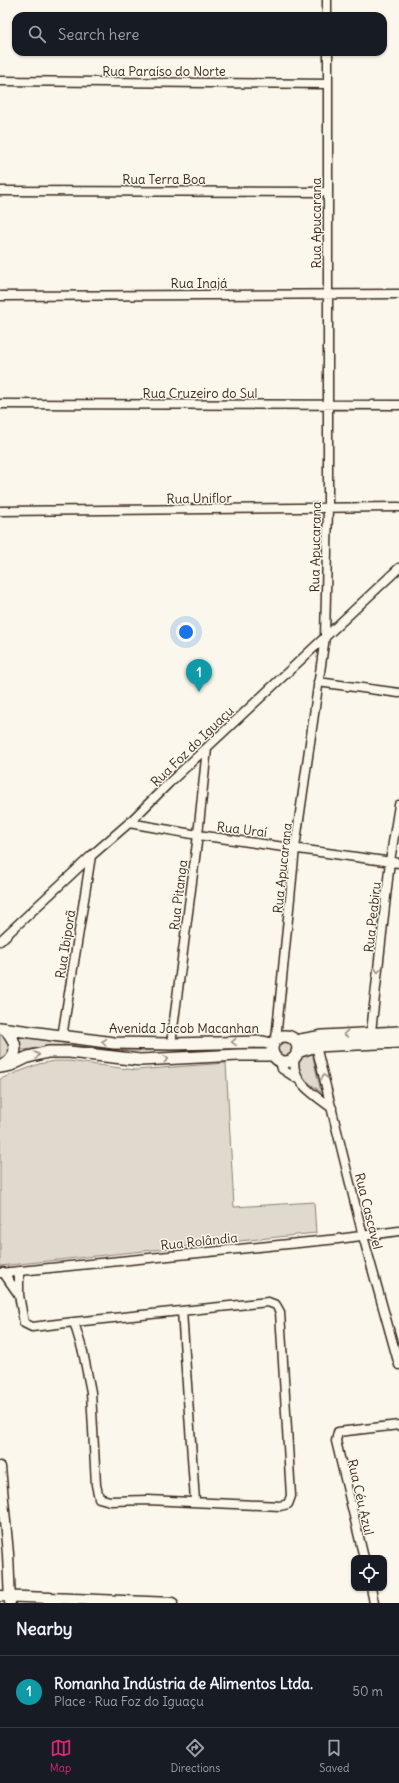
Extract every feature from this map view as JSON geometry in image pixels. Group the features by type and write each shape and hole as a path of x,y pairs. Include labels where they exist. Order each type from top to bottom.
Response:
{"main road":[{"name":"Avenida Jacob Macanhan","path":"2,1028 114,1043 170,1044 274,1042"},
{"path":"0,1067 8,1063 13,1058 16,1050 15,1043 11,1035 2,1028"},
{"path":"296,1050 292,1038 285,1036 274,1042 271,1049 277,1058 289,1062 296,1050 310,1037 371,1032 399,1032"},
{"path":"296,1050 316,1046 399,1042"},
{"name":"Avenida Jacob Macanhan","path":"0,1067 11,1065 28,1057 48,1052 68,1052 140,1060 239,1055 277,1058"}],"street":[{"path":"326,0 327,12"},
{"name":"Rua Apucarana","path":"274,1042 295,848 325,637 328,507 328,56"},
{"name":"Rua Paraíso do Norte","path":"0,81 328,84"},
{"name":"Rua Terra Boa","path":"0,191 328,192"},
{"name":"Rua Inajá","path":"0,296 399,294"},
{"name":"Rua Cruzeiro do Sul","path":"0,404 399,406"},
{"name":"Rua Uniflor","path":"0,511 399,507"},
{"name":"Rua Foz do Iguaçu","path":"0,941 91,856 129,823 399,568"},
{"path":"318,682 399,693"},
{"name":"Rua Pitanga","path":"170,1044 198,835 207,748"},
{"name":"Rua Peabiru","path":"371,1032 390,861 399,805"},
{"name":"Rua Uraí","path":"129,823 198,835 399,863"},
{"name":"Rua Ibiporã","path":"62,1036 91,856"},
{"name":"Rua Cascavel","path":"316,1046 363,1236 399,1365"},
{"path":"296,1050 294,1069 300,1080 306,1088 332,1108"},
{"path":"277,1058 282,1069 300,1080"},
{"name":"Rua Rolândia","path":"1,1273 399,1231"},
{"path":"19,1272 19,1295 24,1323 32,1327 74,1322 268,1302 276,1305 280,1312 291,1500 288,1504 280,1506 195,1501 110,1501 99,1498 96,1485 91,1392 83,1352 74,1322"},
{"path":"1,1273 19,1295"},
{"path":"182,1311 195,1501"},
{"name":"Rua Céu Azul","path":"363,1555 336,1441 338,1432 399,1424"},
{"path":"0,1467 8,1554 6,1599 172,1603"},
{"path":"372,1591 374,1603"}],"shaded area":[{"path":"0,1032 7,1038 11,1051 3,1060 0,1061"},
{"path":"18,1036 131,1049 265,1044 266,1053 247,1049 130,1051 65,1045 23,1050 21,1049"},
{"path":"285,1042 291,1044 293,1050 291,1056 285,1058 279,1056 277,1050 279,1044"},
{"path":"313,1052 315,1053 313,1057 320,1088 326,1091 324,1094 300,1076 297,1064 302,1057"},
{"path":"54,1061 69,1061 135,1070 226,1063 234,1207 314,1202 316,1233 0,1266 0,1079 39,1064"}],"place":[{"name":"Romanha Indústria de Alimentos Ltda.","path":"199,692"}]}
